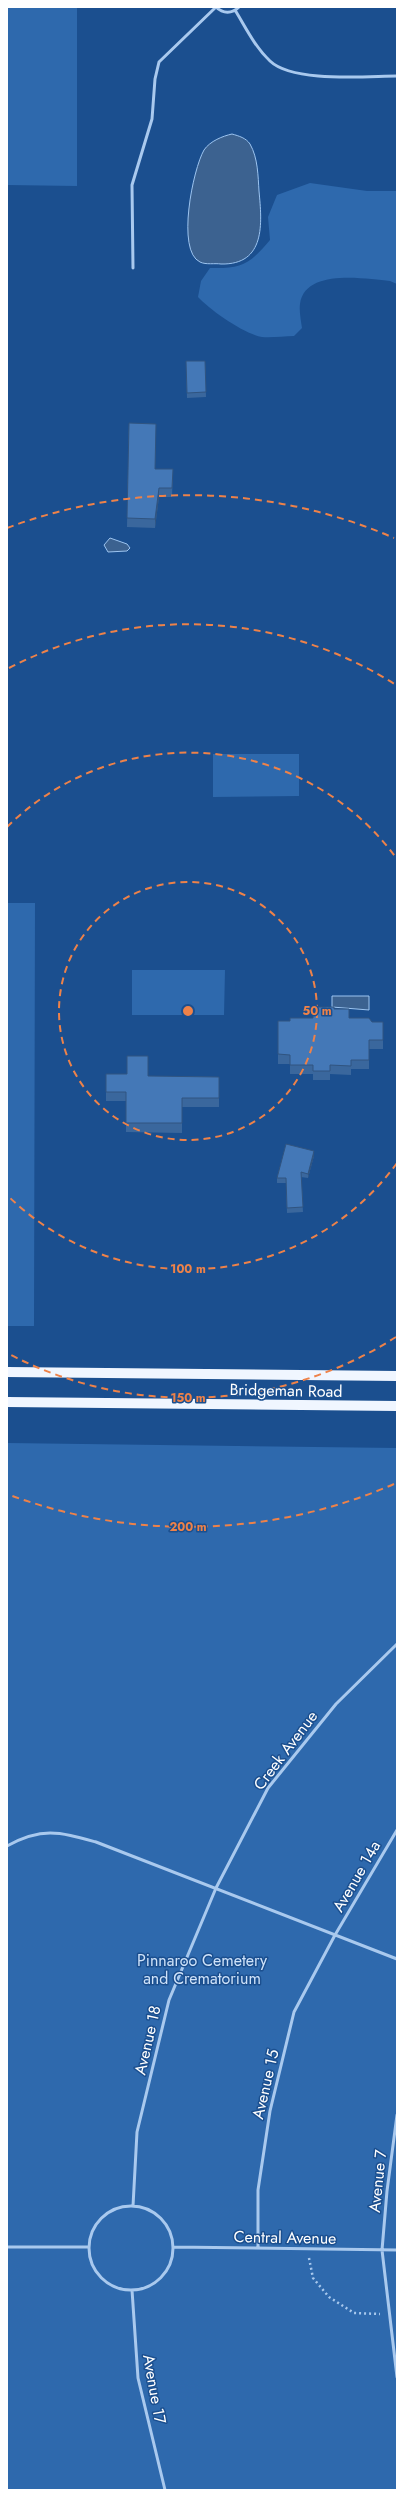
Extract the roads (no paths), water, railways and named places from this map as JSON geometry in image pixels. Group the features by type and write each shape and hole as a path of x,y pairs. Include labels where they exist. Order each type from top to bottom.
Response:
{"main road":[{"name":"Bridgeman Road","path":"7,1372 397,1376"},
{"name":"Bridgeman Road","path":"7,1402 397,1406"}],"lane":[{"path":"133,268 132,185 152,120 155,79 159,62 216,7 225,12 235,10 239,7"},
{"path":"235,10 260,50 271,63 282,68 319,77 397,76"},
{"name":"Creek Avenue","path":"216,1888 268,1788 336,1704 397,1644"},
{"name":"Avenue 14a","path":"335,1935 397,1830"},
{"path":"7,1846 28,1835 62,1833 96,1842 397,1959"},
{"name":"Avenue 18","path":"133,2206 137,2132 169,2000 216,1888"},
{"name":"Avenue 15","path":"258,2248 258,2190 270,2111 294,2012 335,1935"},
{"name":"Avenue 7","path":"397,2115 387,2191 382,2250 388,2314 397,2377"},
{"path":"133,2206 151,2211 162,2220 170,2233 173,2247 168,2268 159,2280 146,2288 132,2290 109,2284 98,2274 91,2262 89,2247 96,2225 106,2214 119,2208 133,2206"},
{"path":"7,2247 89,2247"},
{"name":"Central Avenue","path":"173,2247 397,2250"},
{"name":"Avenue 17","path":"132,2290 138,2378 165,2490"}],"park label":[{"name":"Pinnaroo Cemetery and Crematorium","path":"202,1969"}]}
